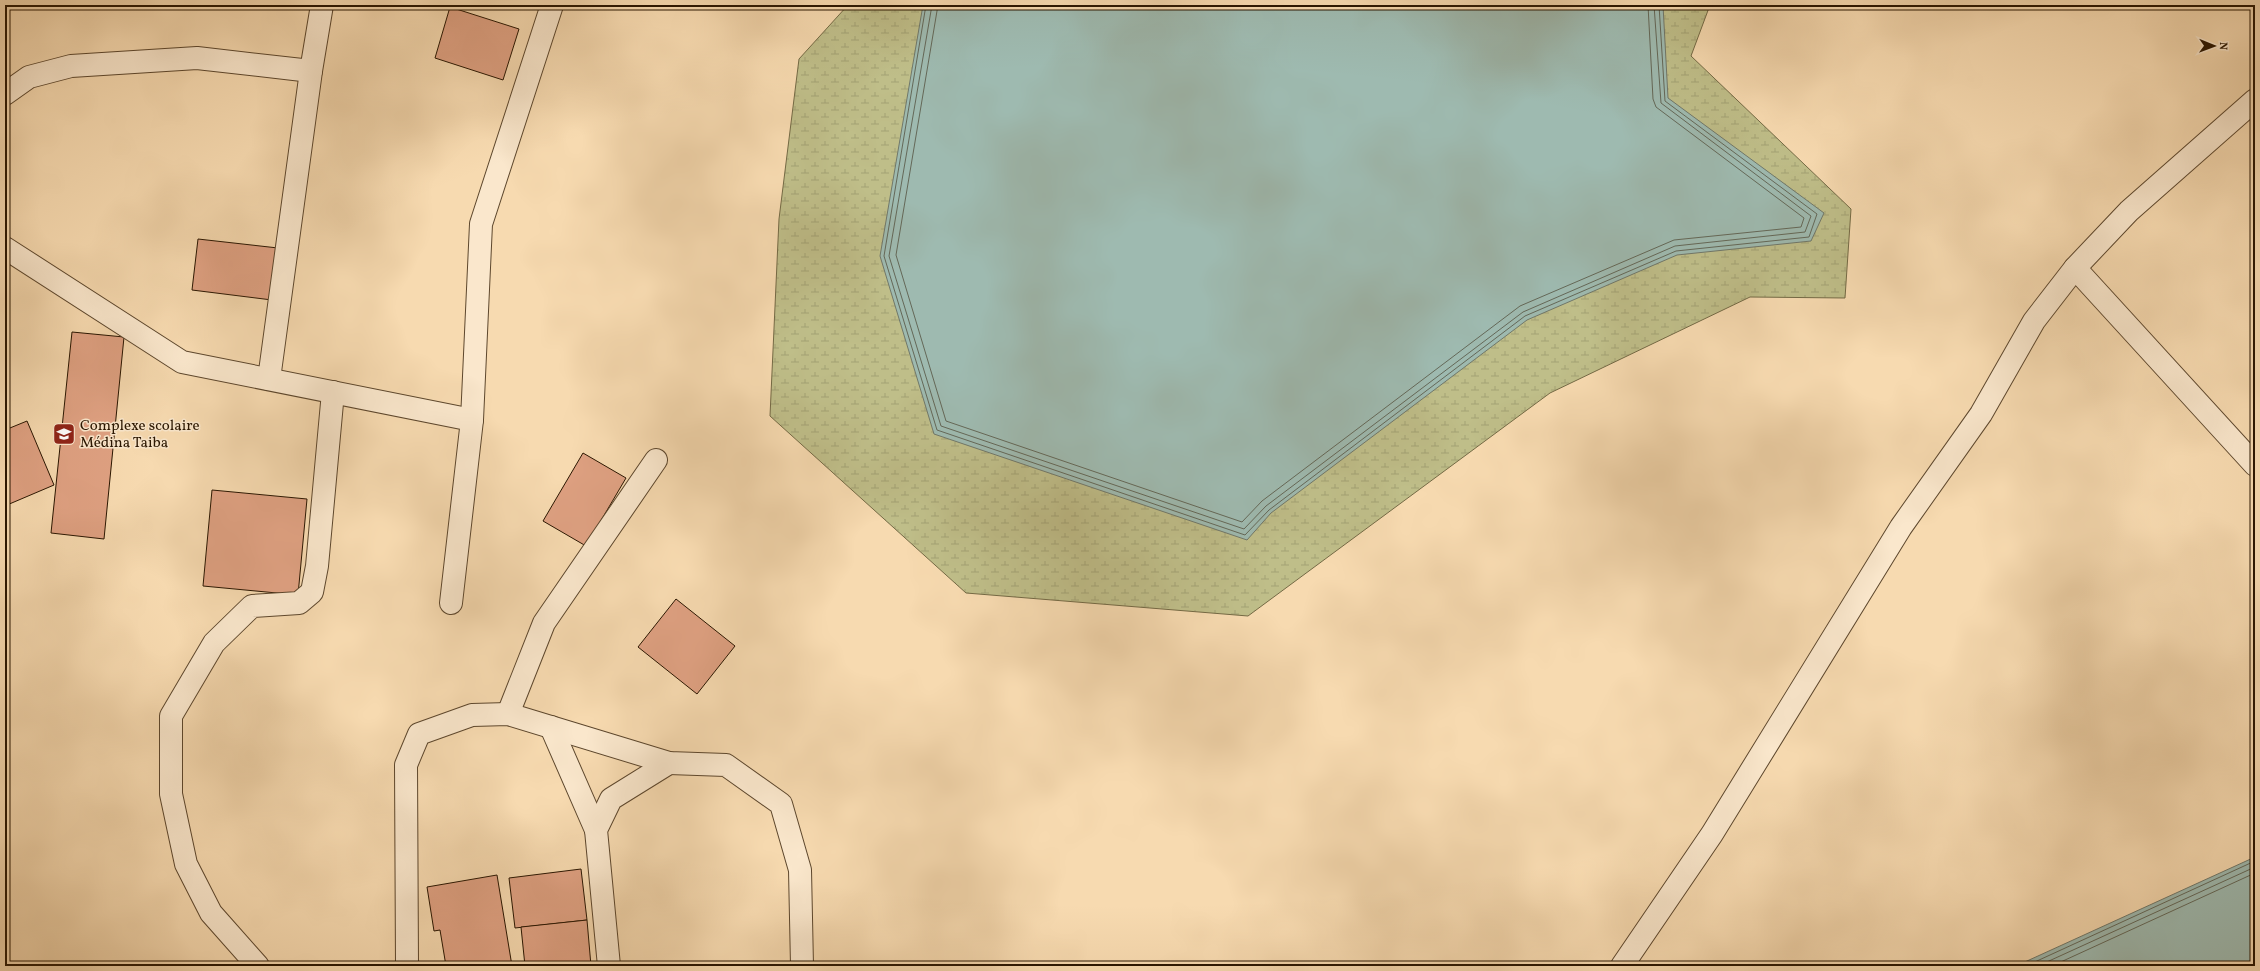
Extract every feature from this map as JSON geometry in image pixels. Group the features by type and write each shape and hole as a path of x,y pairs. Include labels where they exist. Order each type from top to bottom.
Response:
{"street":[{"path":"268,379 311,71 322,5"},
{"path":"451,603 472,420 481,224 552,5"},
{"path":"5,94 29,77 71,66 197,58 311,71"},
{"path":"1622,966 1712,834 1901,527 1981,414 2034,321 2075,268 2129,211 2255,100"},
{"path":"5,248 182,362 472,420"},
{"path":"2075,268 2255,465"},
{"path":"258,966 211,913 186,864 171,794 171,716 214,643 252,606 298,603 312,592 318,566 333,392"},
{"path":"508,714 544,624 656,460"},
{"path":"407,966 406,765 419,734 472,715 508,714 669,763 726,765 781,804 800,870 802,966"},
{"path":"551,727 596,830 609,966"},
{"path":"596,830 611,799 669,763"}],"green space":[{"path":"848,5 1710,5 1691,56 1851,209 1845,298 1750,297 1550,393 1248,616 966,593 770,416 779,219 799,59"}],"water":[{"path":"923,5 1663,5 1668,98 1824,213 1811,241 1677,255 1527,320 1271,513 1247,540 934,434 880,256"},
{"path":"2255,857 2255,966 2016,966"}],"building":[{"path":"450,7 519,29 503,80 435,58"},
{"path":"198,239 278,248 272,300 192,290"},
{"path":"72,332 124,337 104,539 51,533"},
{"path":"27,421 54,485 7,505 5,501 5,430"},
{"path":"583,453 626,478 586,546 543,521"},
{"path":"212,490 307,499 298,595 203,586"},
{"path":"676,599 735,646 697,694 638,647"},
{"path":"581,869 587,920 515,928 509,878"},
{"path":"497,875 512,966 446,966 440,930 434,931 427,887"},
{"path":"587,920 591,966 525,966 521,927"}],"place":[{"name":"Complexe scolaire Médina Taiba","path":"64,434"}]}
